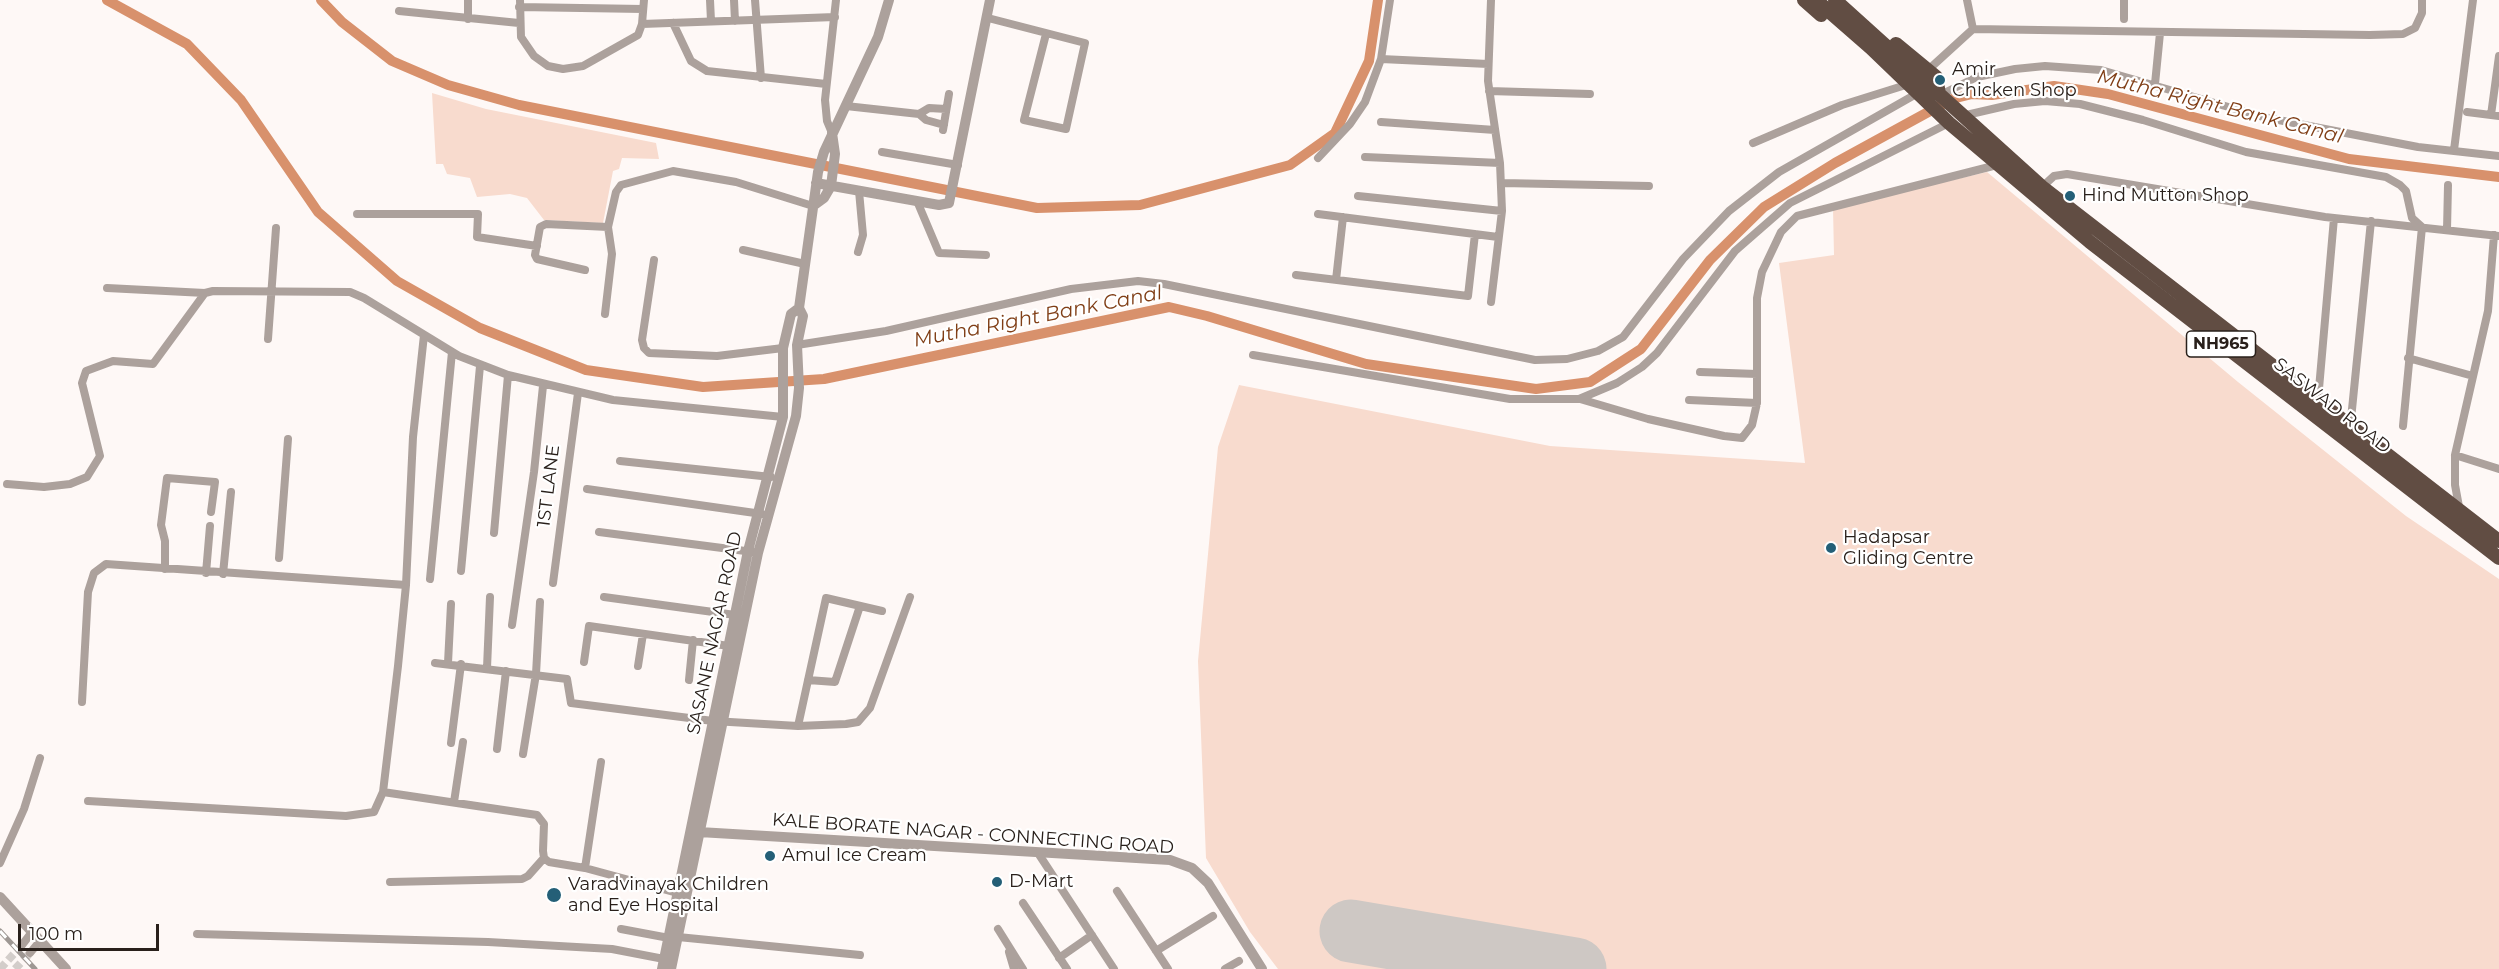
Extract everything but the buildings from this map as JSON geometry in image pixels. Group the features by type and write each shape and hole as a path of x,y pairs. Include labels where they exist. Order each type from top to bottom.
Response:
{"highway":[{"name":"NH965","path":"1804,0 1832,25 1871,48"},
{"name":"NH965","path":"1816,0 1871,48"},
{"name":"NH965","path":"1835,0 1921,86"},
{"name":"NH965","path":"1844,0 1921,86"},
{"name":"SASWAD ROAD","path":"1871,48 1921,86 1998,165 2136,279 2499,558"},
{"name":"NH965","path":"1921,86 1939,81 1940,95"},
{"name":"SASWAD ROAD","path":"1940,95 1954,118 2499,541"}],"street":[{"path":"468,0 468,19"},
{"path":"710,0 711,21"},
{"path":"734,0 735,21"},
{"path":"755,0 761,78"},
{"path":"832,133 825,111 836,0"},
{"name":"SASANE NAGAR ROAD","path":"666,966 699,832 735,615 773,478 796,416 799,388 797,345 803,316 799,308 817,178 830,153 832,133 878,37 889,0"},
{"path":"817,178 831,180 859,191 944,206 952,199 990,0"},
{"path":"1318,158 1350,124 1365,102 1381,59 1390,0"},
{"path":"1491,0 1489,91 1502,183 1502,211 1491,302"},
{"path":"1967,0 1972,29"},
{"path":"2124,0 2124,19"},
{"path":"797,345 886,331 1071,289 1138,281 1187,288 1535,360 1567,359 1598,351 1623,337 1683,258 1729,211 1779,172 1921,86 1972,29 2160,33 2403,34 2415,28 2422,13 2422,0"},
{"path":"2454,150 2473,0"},
{"path":"519,3 643,5 642,24 638,35 631,41 583,66 563,69 548,66 534,56 521,38 519,3"},
{"path":"399,11 519,23"},
{"path":"642,24 835,17"},
{"path":"988,18 1085,43 1066,129 1024,120 1046,34"},
{"path":"673,23 684,51 698,66 728,75 826,84"},
{"path":"2155,84 2160,33"},
{"path":"2467,112 2495,116 2499,56"},
{"path":"1381,59 1488,64"},
{"path":"1940,95 1977,77 2045,66 2101,70 2263,117 2418,147 2499,156"},
{"path":"1753,143 1833,109 1921,86"},
{"path":"1489,91 1590,94"},
{"path":"946,120 949,94"},
{"path":"1579,399 1617,383 1642,367 1657,353 1736,251 1790,203 1954,118 2014,104 2045,101 2080,104 2143,120 2246,152 2386,177 2406,191 2409,212 2422,227 2403,426"},
{"path":"846,106 920,114 926,120 946,120"},
{"path":"920,114 929,108 946,120"},
{"path":"1381,122 1495,130"},
{"path":"882,152 958,165"},
{"path":"605,314 612,254 608,227 618,187 674,171 736,182 813,206 824,198 831,180 830,153"},
{"path":"1365,157 1500,163"},
{"path":"1253,355 1510,399 1579,399 1648,419 1742,438 1752,425 1757,403 1758,298 1762,272 1781,232 1797,216 1998,165"},
{"path":"2042,187 2054,176 2067,174 2334,218 2496,236 2494,290 2455,455 2455,485 2460,512"},
{"path":"1502,183 1649,186"},
{"path":"2447,230 2448,185"},
{"path":"858,252 862,235 859,191"},
{"path":"1358,196 1502,211"},
{"path":"917,201 939,253 986,255"},
{"path":"1790,203 1797,216"},
{"path":"357,214 478,214 477,237 537,246"},
{"path":"1318,214 1498,237"},
{"path":"1336,280 1343,217"},
{"path":"2318,400 2334,218"},
{"path":"2344,438 2352,425 2371,221"},
{"path":"585,270 537,259 537,246 543,225 608,227"},
{"path":"268,339 276,228"},
{"path":"1296,275 1468,296 1475,234"},
{"path":"743,250 805,264"},
{"path":"654,260 642,340 644,348 649,353 717,356 783,348"},
{"path":"107,288 205,293 213,291 350,292 480,366 543,386 648,405 783,417"},
{"path":"7,484 44,487 70,484 87,477 100,456 82,383 86,371 113,361 153,364 205,293"},
{"name":"SASANE NAGAR ROAD","path":"773,478 783,417 783,348 791,314 799,308"},
{"path":"88,801 346,816 374,812 382,792 406,585 413,438 424,334"},
{"path":"430,579 452,352"},
{"path":"2408,358 2473,376"},
{"path":"461,571 480,366"},
{"path":"1700,372 1757,374"},
{"path":"494,533 508,375"},
{"path":"512,625 534,472 543,386"},
{"name":"1ST LANE","path":"553,583 578,393"},
{"path":"1689,400 1757,403"},
{"path":"278,577 288,439"},
{"path":"2455,455 2499,469"},
{"path":"620,461 773,478"},
{"path":"165,569 165,541 161,525 167,477 215,482 212,512"},
{"path":"587,489 763,514"},
{"path":"224,574 231,492"},
{"path":"206,573 210,526"},
{"path":"599,532 753,552"},
{"name":"SASANE NAGAR ROAD","path":"683,894 753,552"},
{"path":"82,702 88,592 94,573 106,564 206,573 406,585"},
{"path":"487,668 490,597"},
{"path":"604,597 735,615"},
{"path":"435,663 461,664 567,679 571,703 718,722 798,726 846,724 858,722 865,717 910,597"},
{"path":"798,726 826,598 882,611"},
{"path":"523,754 536,674 540,602"},
{"path":"448,663 451,604"},
{"path":"808,680 836,682 860,606"},
{"path":"585,662 589,626 729,646"},
{"path":"638,666 643,634"},
{"path":"688,680 693,640"},
{"path":"451,743 461,664"},
{"path":"496,749 506,670"},
{"path":"454,802 463,742"},
{"path":"0,863 24,809 39,758"},
{"path":"585,868 601,762"},
{"path":"382,792 537,815 544,824 544,858 528,876 522,879 390,882"},
{"name":"KALE BORATE NAGAR - CONNECTING ROAD","path":"699,832 1170,860 1192,868 1208,884 1262,969"},
{"path":"1038,853 1113,969"},
{"path":"544,858 549,862 585,868 683,894"},
{"path":"1117,891 1168,969"},
{"path":"0,897 66,969"},
{"path":"1023,903 1067,969"},
{"path":"1156,951 1213,916"},
{"path":"621,929 673,937 860,955"},
{"path":"998,929 1023,969"},
{"path":"22,945 32,933"},
{"path":"197,934 488,942 612,950 666,966"},
{"path":"1059,958 1092,935"},
{"path":"30,953 40,941"},
{"path":"1008,945 1014,969"},
{"path":"1225,969 1239,961"}],"shaded area":[{"path":"432,93 486,109 656,143 659,159 622,158 619,169 613,171 603,223 544,220 527,198 510,194 477,197 470,178 447,174 443,164 436,164"},
{"name":"Hadapsar Gliding Centre","path":"1987,172 2238,382 2406,516 2499,579 2499,969 1278,969 1250,932 1206,858 1198,661 1218,447 1239,385 1550,446 1805,463 1779,263 1834,255 1833,208"}],"waterway":[{"name":"Mutha Right Bank Canal","path":"107,0 187,44 241,100 318,212 397,281 480,328 586,370 703,387 824,379 1169,307 1207,316 1366,364 1536,389 1590,382 1641,349 1710,260 1764,207 1835,163 1952,99 1972,94 1992,95 2054,86 2108,94 2349,159 2499,177"},
{"path":"321,0 342,22 392,61 448,85 519,105 1037,208 1140,205 1290,165 1335,133 1369,61 1378,0"}],"runway":[{"path":"1351,931 1575,969"}],"tunnel":[{"path":"0,969 22,945"},
{"path":"15,969 30,953"}],"railway":[{"path":"0,931 35,969"}],"place":[{"name":"Amir Chicken Shop","path":"1940,80"},
{"name":"Hind Mutton Shop","path":"2070,196"},
{"name":"Hadapsar Gliding Centre","path":"1831,548"},
{"name":"Amul Ice Cream","path":"770,856"},
{"name":"D-Mart","path":"997,882"},
{"name":"Varadvinayak Children and Eye Hospital","path":"554,895"}]}
